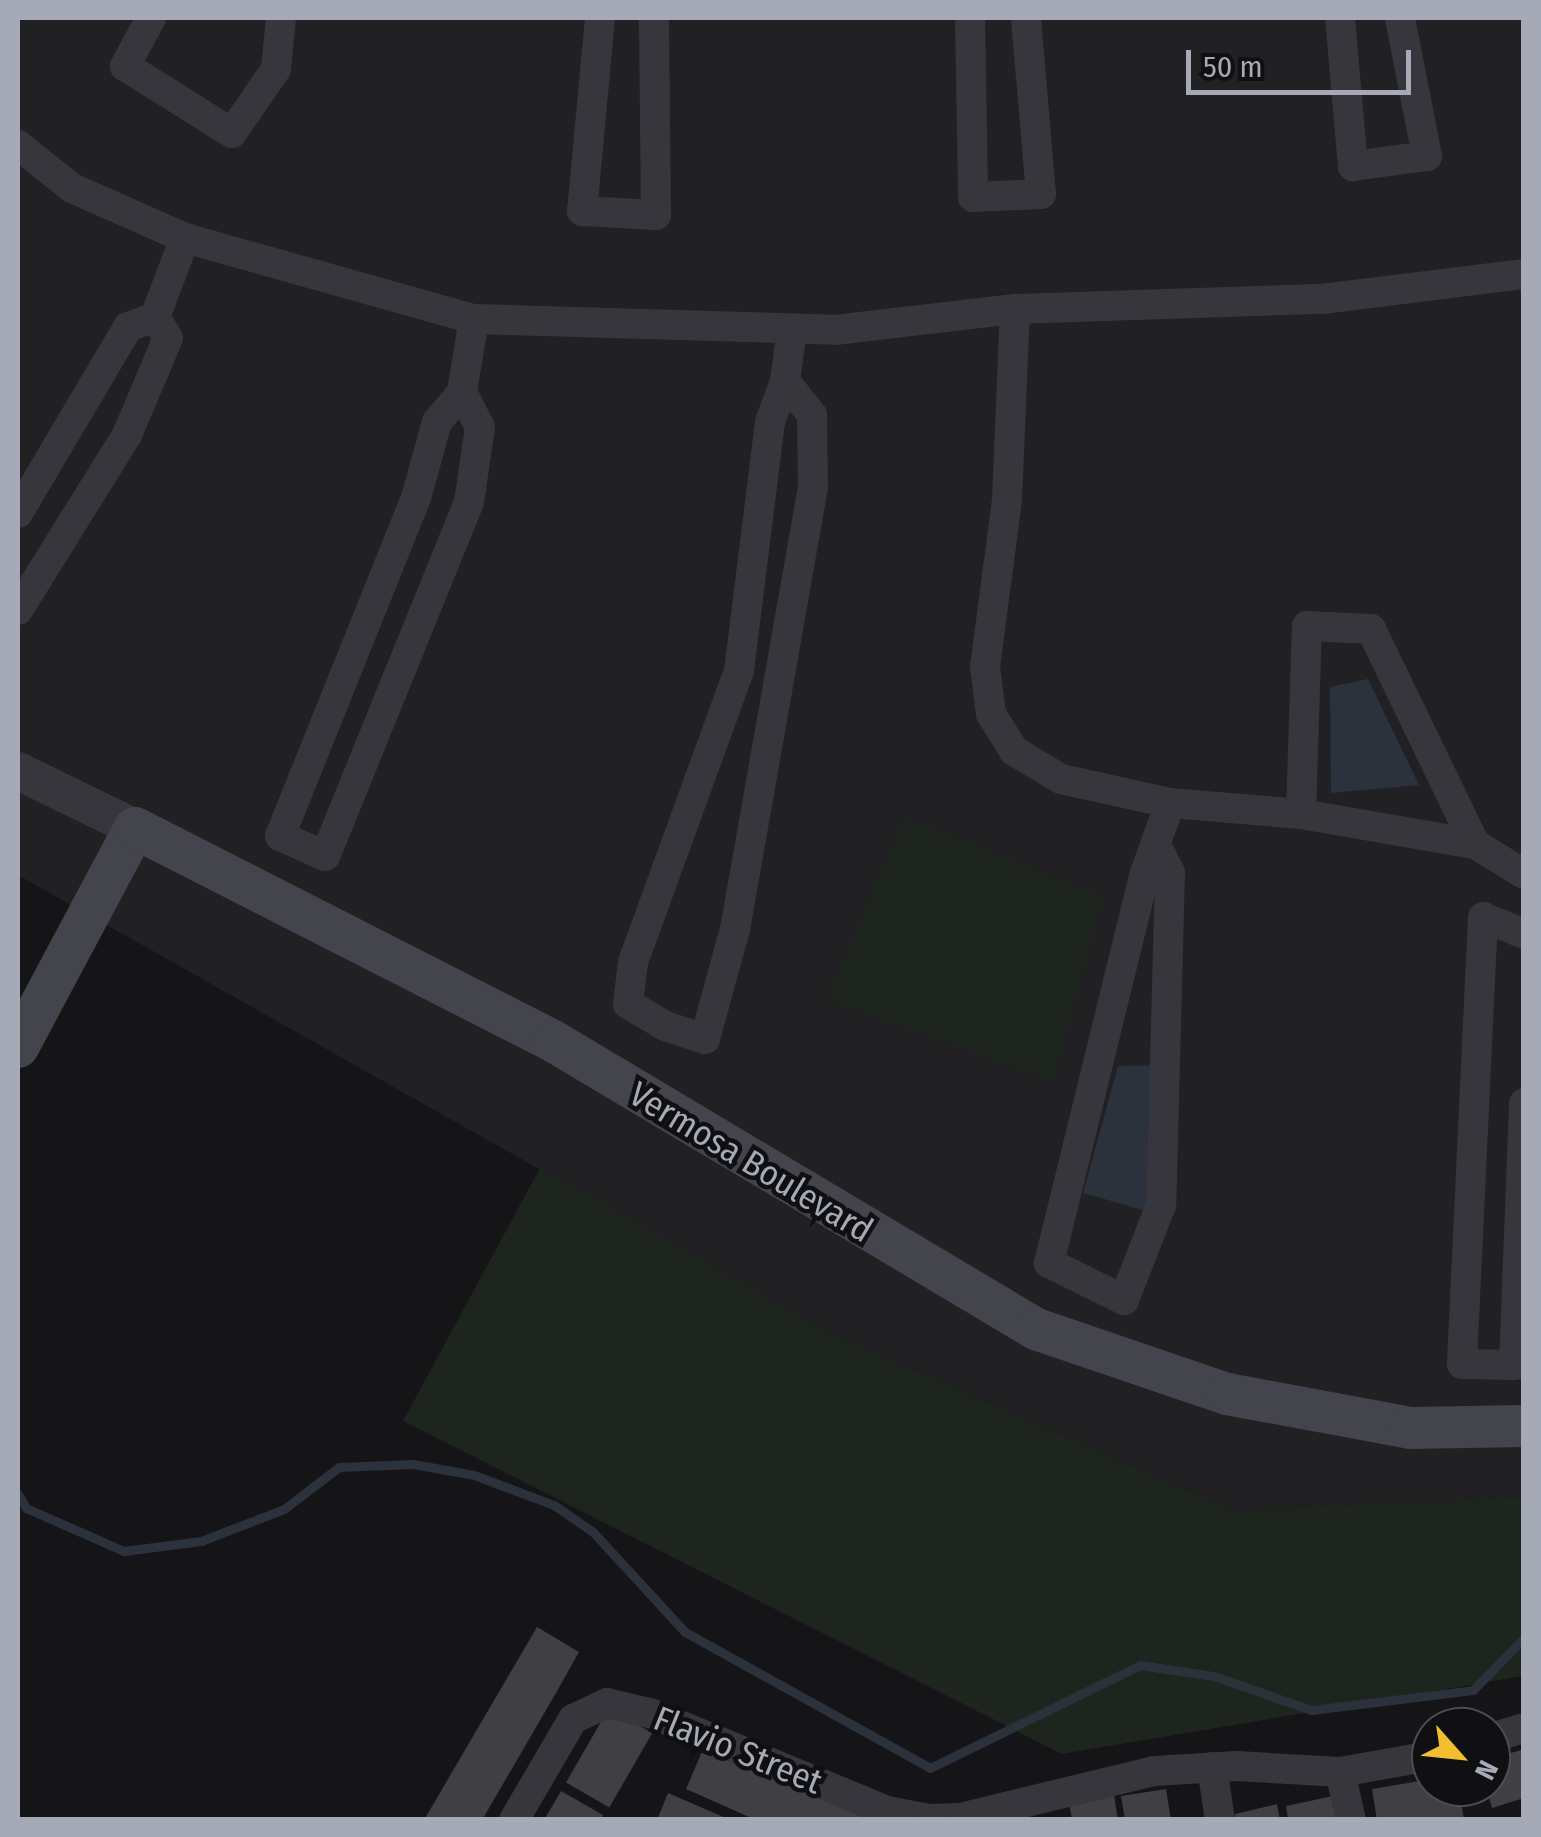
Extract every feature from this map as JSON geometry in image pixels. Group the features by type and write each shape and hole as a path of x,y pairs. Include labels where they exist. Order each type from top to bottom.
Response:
{"main road":[{"path":"18,1047 135,828"},
{"name":"Vermosa Boulevard","path":"135,828 552,1041 1036,1329 1227,1394 1410,1428 1524,1426"}],"street":[{"path":"151,18 125,66 232,132 276,69 281,18"},
{"path":"600,18 582,211 656,215 654,18"},
{"path":"970,18 973,197 1041,194 1026,18"},
{"path":"1340,18 1353,166 1427,156 1400,18"},
{"path":"18,145 72,188 185,238 474,318 792,330 1015,309 1322,299 1524,274"},
{"path":"18,514 128,327 155,317 185,238"},
{"path":"1015,309 1007,500 985,666 991,714 1014,751 1061,778 1170,803 1302,814 1475,844 1524,874"},
{"path":"18,610 127,435 168,338 155,317"},
{"path":"462,392 480,427 469,502 325,856 280,836 416,498 437,422 462,392 474,318"},
{"path":"786,380 812,415 813,487 736,929 705,1039 667,1028 628,1004 633,962 740,671 770,422 786,380 792,330"},
{"path":"1302,814 1307,626 1371,628 1475,844"},
{"name":"Vermosa Boulevard","path":"18,770 135,828"},
{"path":"1157,847 1170,872 1161,1205 1124,1300 1048,1263 1145,873 1170,803"},
{"path":"1524,884 1516,931 1483,918 1462,1364 1514,1365 1524,1103"},
{"name":"Flavio Street","path":"514,1820 573,1719 607,1703 653,1714 888,1810 960,1818 1027,1809 1154,1771 1212,1766 1340,1772 1411,1760"},
{"path":"1212,1766 1220,1820"},
{"path":"1340,1772 1351,1820"}],"shaded area":[{"path":"18,18 1523,18 1523,1496 1233,1510 826,1331 18,875"},
{"path":"1368,679 1419,785 1331,793 1330,687"},
{"path":"904,817 1103,897 1053,1081 827,1000"},
{"path":"1160,1065 1157,1214 1083,1193 1118,1066"},
{"path":"540,1168 826,1331 1233,1510 1523,1496 1523,1676 1062,1754 403,1421"}],"building":[{"path":"537,1627 579,1652 482,1820 424,1820"},
{"path":"609,1708 652,1733 609,1807 566,1782"},
{"path":"704,1747 870,1820 756,1820 686,1789"},
{"path":"1524,1749 1524,1798 1511,1802 1511,1753"},
{"path":"1411,1782 1411,1807 1462,1807 1464,1820 1377,1820 1372,1789"},
{"path":"1166,1789 1171,1820 1125,1820 1121,1796"},
{"path":"561,1791 603,1815 600,1820 544,1820"},
{"path":"668,1793 712,1812 730,1820 657,1820"},
{"path":"1114,1795 1118,1820 1072,1820 1069,1802"},
{"path":"1333,1796 1338,1820 1288,1820 1286,1806"},
{"path":"1277,1804 1280,1820 1236,1820 1235,1814"}],"waterway":[{"path":"18,1494 26,1508 124,1551 201,1541 284,1509 339,1467 413,1464 474,1475 554,1505 593,1532 685,1632 930,1768 1140,1665 1214,1676 1311,1710 1473,1690 1524,1638"}]}
